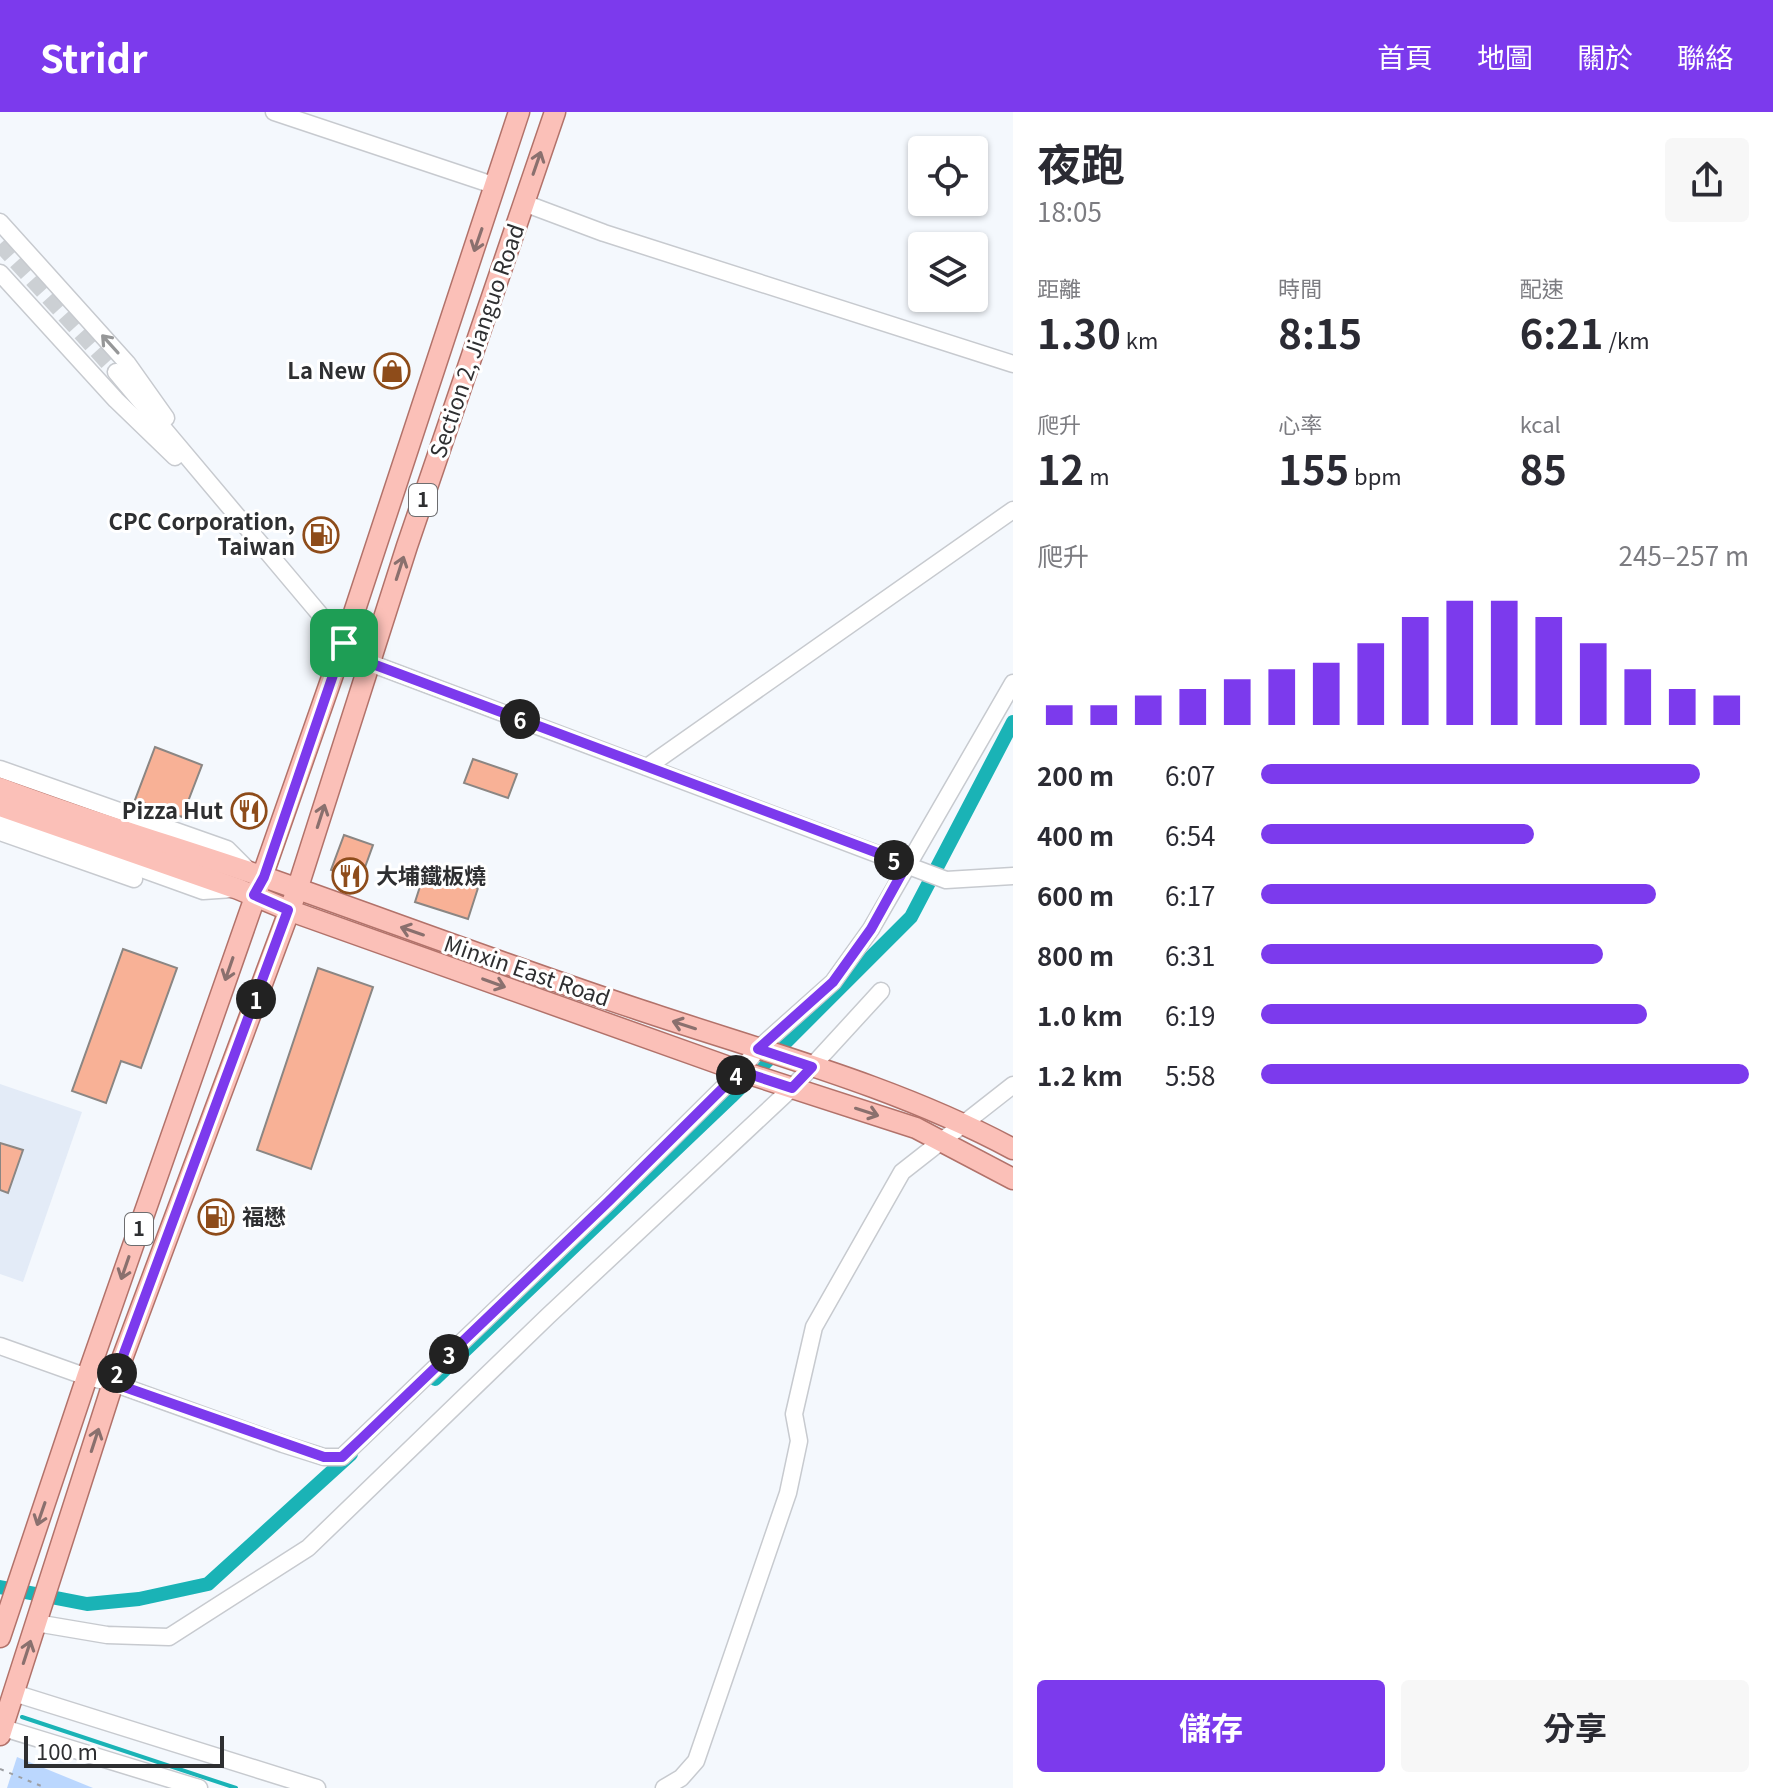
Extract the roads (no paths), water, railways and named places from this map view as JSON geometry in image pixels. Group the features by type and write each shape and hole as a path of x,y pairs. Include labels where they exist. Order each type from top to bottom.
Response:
{"main road":[{"name":"Section 2, Jianguo Road","path":"3,1627 252,884 344,643 519,112"},
{"name":"Section 2, Jianguo Road","path":"36,1623 113,1383 297,890 555,112"},
{"path":"0,788 128,844"},
{"path":"0,806 252,884"},
{"name":"Minxin East Road","path":"252,884 297,890 812,1067"},
{"name":"Minxin East Road","path":"252,884 288,910 792,1088"},
{"path":"812,1067 894,1094 965,1123 1013,1149"},
{"path":"792,1088 916,1128 1013,1179"},
{"name":"1","path":"1,1730 36,1623"}],"street":[{"path":"274,112 496,186"},
{"path":"524,203 619,238 1013,364"},
{"path":"0,222 127,363 240,519"},
{"path":"0,273 116,400 240,519"},
{"path":"116,372 344,643 370,663 946,880 1013,876"},
{"path":"647,767 1013,510"},
{"path":"0,1346 283,1444 324,1457 342,1457 608,1202 740,1071 758,1049 833,982 871,929 1013,683"},
{"path":"0,769 227,849 252,884"},
{"path":"0,776 128,844"},
{"path":"0,818 128,844 219,854 252,884"},
{"path":"0,832 198,899 252,884"},
{"path":"36,1623 107,1635 169,1637 308,1548 548,1316 792,1088 881,991"},
{"path":"664,1788 681,1778 696,1761 788,1493 799,1441 794,1414 814,1327 902,1172 1013,1085"},
{"path":"14,1693 317,1788"},
{"path":"1,1730 199,1788"}],"waterway":[{"path":"435,1379 731,1097 911,917 1013,722"},
{"path":"0,1587 87,1604 139,1599 208,1584 351,1454"},
{"path":"22,1717 236,1788"}],"tunnel":[{"path":"0,244 116,372"}],"place":[{"name":"La New","path":"392,371"},
{"name":"CPC Corporation, Taiwan","path":"321,535"},
{"name":"Pizza Hut","path":"249,811"},
{"name":"大埔鐵板燒","path":"350,876"},
{"name":"福懋","path":"216,1217"}]}
